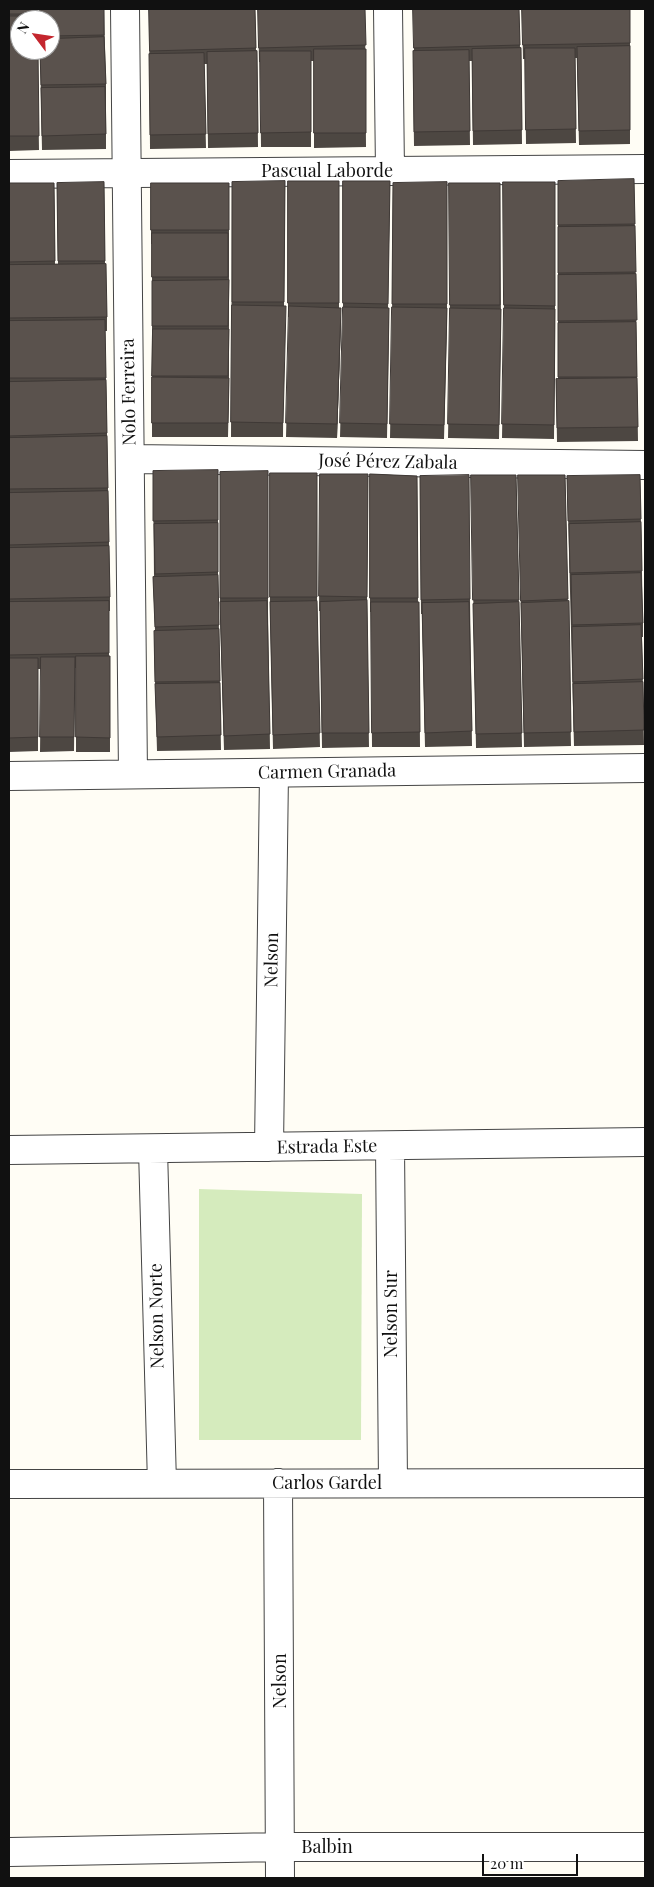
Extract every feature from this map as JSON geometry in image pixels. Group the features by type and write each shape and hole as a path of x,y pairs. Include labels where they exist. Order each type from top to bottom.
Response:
{"street":[{"name":"Nolo Ferreira","path":"125,9 133,774"},
{"path":"388,9 390,171"},
{"name":"Pascual Laborde","path":"9,174 645,169"},
{"name":"José Pérez Zabala","path":"130,459 645,465"},
{"name":"Carmen Granada","path":"9,776 645,768"},
{"name":"Nelson","path":"269,1147 274,773"},
{"name":"Estrada Este","path":"9,1150 645,1142"},
{"name":"Nelson Sur","path":"390,1146 393,1483"},
{"name":"Nelson Norte","path":"153,1148 162,1484"},
{"name":"Nelson","path":"278,1483 280,1878"},
{"name":"Carlos Gardel","path":"9,1484 645,1483"},
{"name":"Balbin","path":"9,1852 281,1848 645,1848"}],"green space":[{"path":"199,1189 362,1194 361,1440 199,1440"}],"building":[{"path":"9,9 37,9 10,10 9,14"},
{"path":"104,9 104,35 60,36 60,10 40,10"},
{"path":"149,9 255,9 256,48 150,51"},
{"path":"258,9 365,9 366,45 259,48"},
{"path":"413,9 519,9 520,45 414,48"},
{"path":"522,9 630,9 630,43 523,45"},
{"path":"10,16 10,60 38,60 39,136 9,136"},
{"path":"104,37 106,84 41,85 40,60 60,60 60,39"},
{"path":"630,46 630,130 579,131 577,47"},
{"path":"521,48 522,130 473,131 472,49"},
{"path":"525,48 575,48 576,129 526,130"},
{"path":"314,49 366,49 366,133 314,133"},
{"path":"469,50 470,131 414,132 413,51"},
{"path":"257,51 258,133 208,134 207,52"},
{"path":"260,51 311,51 311,132 261,133"},
{"path":"204,53 206,134 150,135 149,54"},
{"path":"105,87 106,134 42,136 41,88"},
{"path":"634,179 635,224 558,225 558,181"},
{"path":"285,181 284,302 232,302 232,182"},
{"path":"288,181 339,181 339,303 288,303"},
{"path":"343,181 390,181 388,304 343,303"},
{"path":"104,182 105,261 58,261 57,183"},
{"path":"447,182 447,304 392,304 393,183"},
{"path":"503,182 555,182 555,306 504,305"},
{"path":"9,183 54,183 55,261 9,262"},
{"path":"151,183 229,183 229,230 151,230"},
{"path":"449,183 500,183 500,305 450,305"},
{"path":"635,226 636,272 558,273 558,227"},
{"path":"152,233 228,233 228,277 152,277"},
{"path":"106,264 107,317 9,318 9,265"},
{"path":"636,274 637,320 558,321 558,275"},
{"path":"229,280 228,326 152,326 152,281"},
{"path":"232,305 286,306 283,423 231,422"},
{"path":"289,306 341,308 337,424 286,423"},
{"path":"343,307 389,308 387,424 340,423"},
{"path":"392,307 447,308 444,425 390,424"},
{"path":"450,308 501,309 499,425 448,424"},
{"path":"504,308 555,309 554,425 502,424"},
{"path":"105,320 106,378 9,378 9,321"},
{"path":"636,322 637,377 558,377 558,323"},
{"path":"153,329 229,329 228,376 152,376"},
{"path":"152,377 229,378 228,423 152,423"},
{"path":"637,378 638,427 557,428 556,379"},
{"path":"106,380 107,433 9,436 9,382"},
{"path":"107,436 108,488 9,489 9,438"},
{"path":"218,470 218,520 153,521 153,471"},
{"path":"268,471 268,598 220,598 220,472"},
{"path":"270,473 317,473 317,597 270,597"},
{"path":"320,474 368,474 367,597 319,596"},
{"path":"370,474 417,476 418,598 370,598"},
{"path":"469,475 470,599 421,600 420,476"},
{"path":"471,475 516,475 519,600 473,600"},
{"path":"518,475 565,475 568,599 521,601"},
{"path":"640,475 641,519 568,521 567,476"},
{"path":"108,491 109,542 9,545 9,493"},
{"path":"641,522 642,571 570,573 569,524"},
{"path":"218,523 218,572 155,574 154,524"},
{"path":"109,546 110,597 9,599 9,548"},
{"path":"641,573 643,623 572,625 571,575"},
{"path":"218,575 219,625 155,627 153,577"},
{"path":"367,600 369,733 322,733 320,602"},
{"path":"109,601 109,653 9,655 9,602"},
{"path":"267,601 270,734 224,736 220,602"},
{"path":"317,601 320,733 273,735 270,602"},
{"path":"569,601 571,732 524,733 521,603"},
{"path":"371,602 419,602 420,732 372,733"},
{"path":"469,602 472,731 425,733 422,603"},
{"path":"519,602 522,733 476,734 473,604"},
{"path":"641,625 643,679 573,682 572,627"},
{"path":"219,629 220,681 155,682 154,631"},
{"path":"76,656 110,656 110,738 76,737"},
{"path":"41,657 75,657 74,737 40,737"},
{"path":"9,658 38,658 38,737 9,738"},
{"path":"643,682 644,730 574,732 573,684"},
{"path":"220,683 221,735 157,737 155,684"}]}
